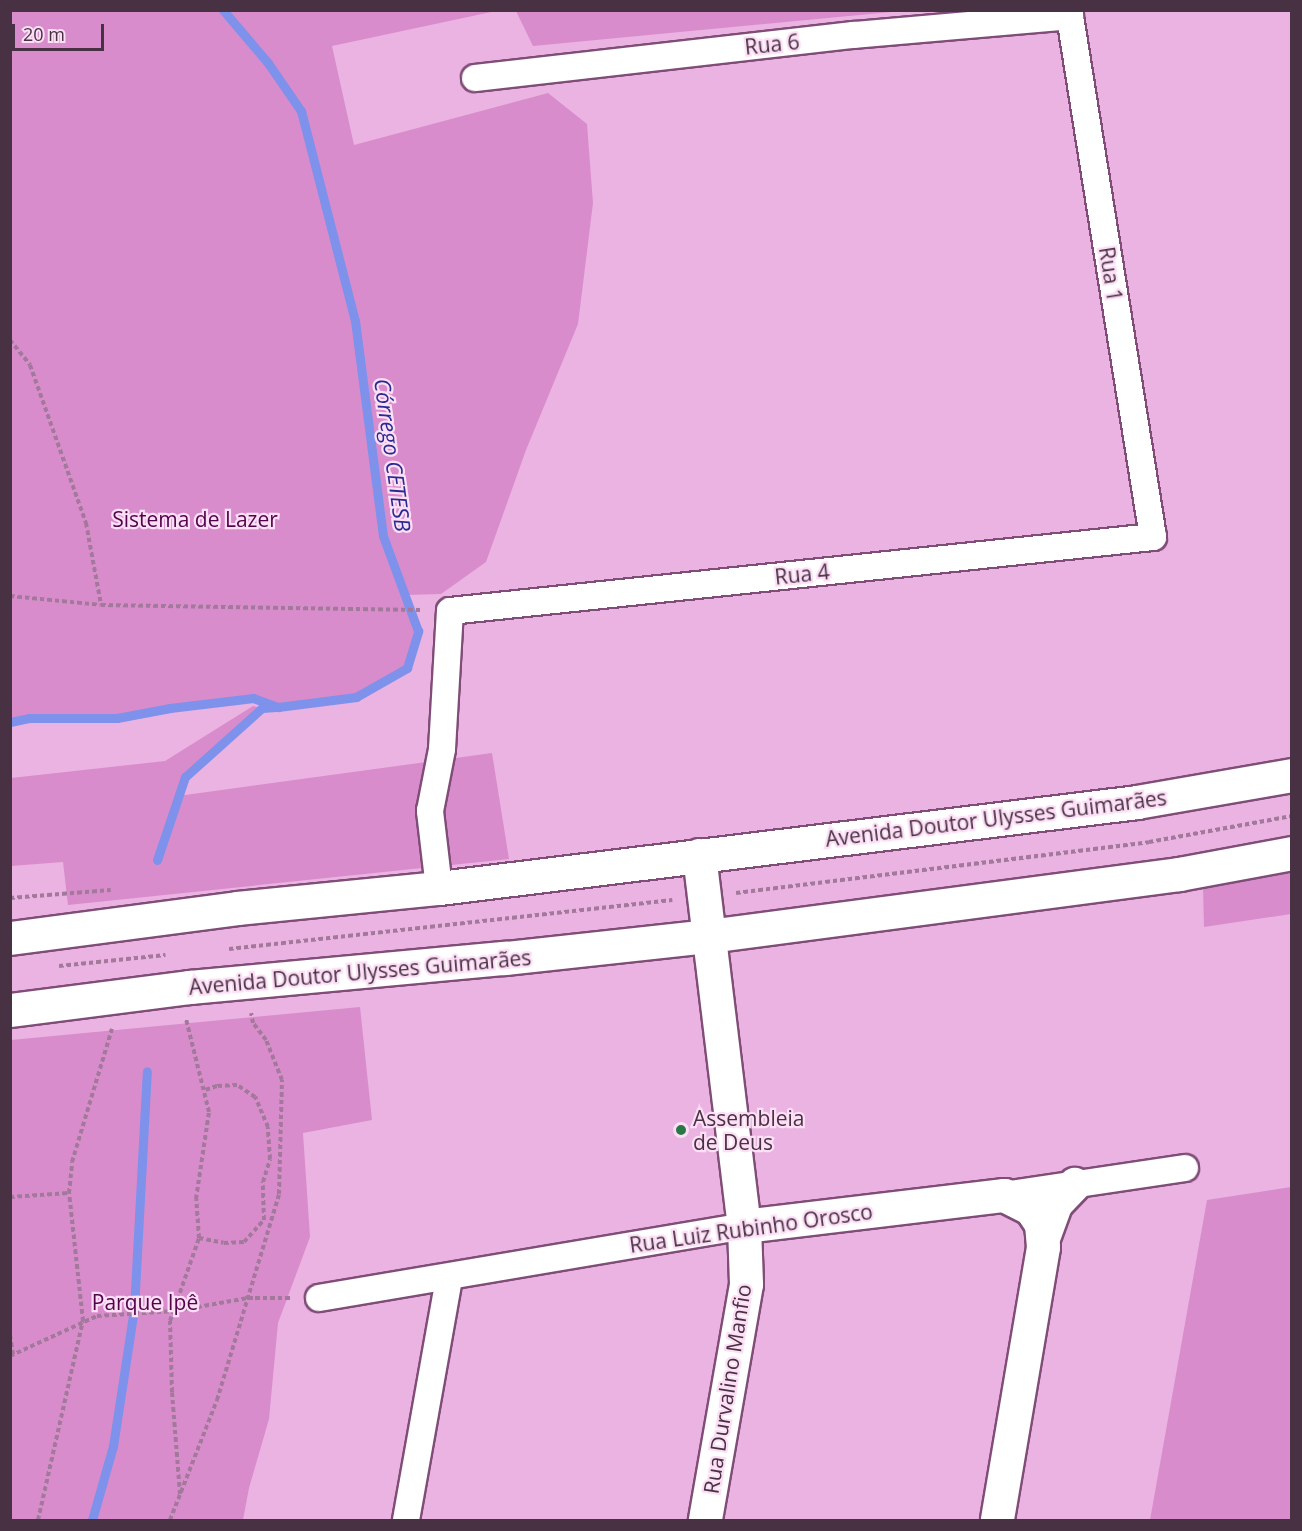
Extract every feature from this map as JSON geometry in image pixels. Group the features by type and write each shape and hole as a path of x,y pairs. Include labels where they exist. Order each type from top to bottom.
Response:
{"main road":[{"name":"Avenida Doutor Ulysses Guimarães","path":"10,938 237,908 439,888 1137,802 1292,775"},
{"name":"Avenida Doutor Ulysses Guimarães","path":"10,1010 178,989 709,936 1179,874 1292,853"},
{"path":"699,855 709,936"},
{"name":"Rua Durvalino Manfio","path":"705,1521 746,1284 744,1226 709,936"},
{"path":"997,1521 1044,1235 1055,1204 1074,1184"},
{"path":"1004,1195 1031,1209 1044,1235"},
{"name":"Rua Luiz Rubinho Orosco","path":"744,1226 1004,1195"}],"street":[{"name":"Rua 6","path":"475,78 1069,13"},
{"name":"Rua 1","path":"1069,13 1154,537"},
{"name":"Rua 4","path":"437,611 1154,537"},
{"path":"437,611 442,749 430,811 439,888"},
{"name":"Rua Luiz Rubinho Orosco","path":"1004,1195 1185,1168"},
{"name":"Rua Luiz Rubinho Orosco","path":"319,1298 449,1278 744,1226"},
{"path":"406,1521 449,1278"}],"path":[{"path":"10,340 30,365 86,523 101,605"},
{"path":"10,596 101,605 437,611"},
{"path":"759,890 1149,842 1292,816"},
{"path":"219,950 637,904"},
{"path":"57,967 172,955"},
{"path":"170,1521 217,1400 279,1194 284,1101 282,1080 274,1058 253,1023 248,983"},
{"path":"178,989 205,1090 208,1112 196,1199 199,1238 170,1321 172,1392 180,1495"},
{"path":"38,1521 83,1321 69,1192 72,1162 123,995"},
{"path":"199,1238 224,1243 244,1242 264,1220 263,1182 270,1160 268,1127 255,1097 237,1085 218,1086 205,1090"},
{"path":"10,1197 69,1192"},
{"path":"10,1335 12,1356 97,1316 175,1311 248,1298 319,1298"}],"green space":[{"name":"Sistema de Lazer","path":"10,11 496,11 332,46 354,145 548,93 587,124 593,203 578,324 526,450 486,562 441,594 406,595 418,631 407,668 356,697 278,707 253,698 170,708 117,718 29,718 11,722"},
{"path":"516,11 902,11 533,46"},
{"path":"253,706 262,708 185,777 178,796 492,753 509,859 68,905 63,862 11,866 11,778 165,761"},
{"path":"1291,866 1291,914 1204,927 1203,886"},
{"name":"Parque Ipê","path":"360,1007 372,1120 303,1133 310,1237 278,1323 269,1419 249,1488 243,1520 11,1520 11,1040"},
{"path":"1291,1187 1291,1520 1150,1520 1207,1200"}],"waterway":[{"name":"Córrego CETESB","path":"10,722 29,718 117,718 170,708 253,698 278,707 356,697 407,668 418,631 383,536 355,321 301,111 268,63 223,10"},
{"path":"157,860 185,777 262,708 276,707"},
{"path":"92,1520 113,1446 134,1309 147,1071"}],"place":[{"name":"Assembleia de Deus","path":"681,1130"}]}
